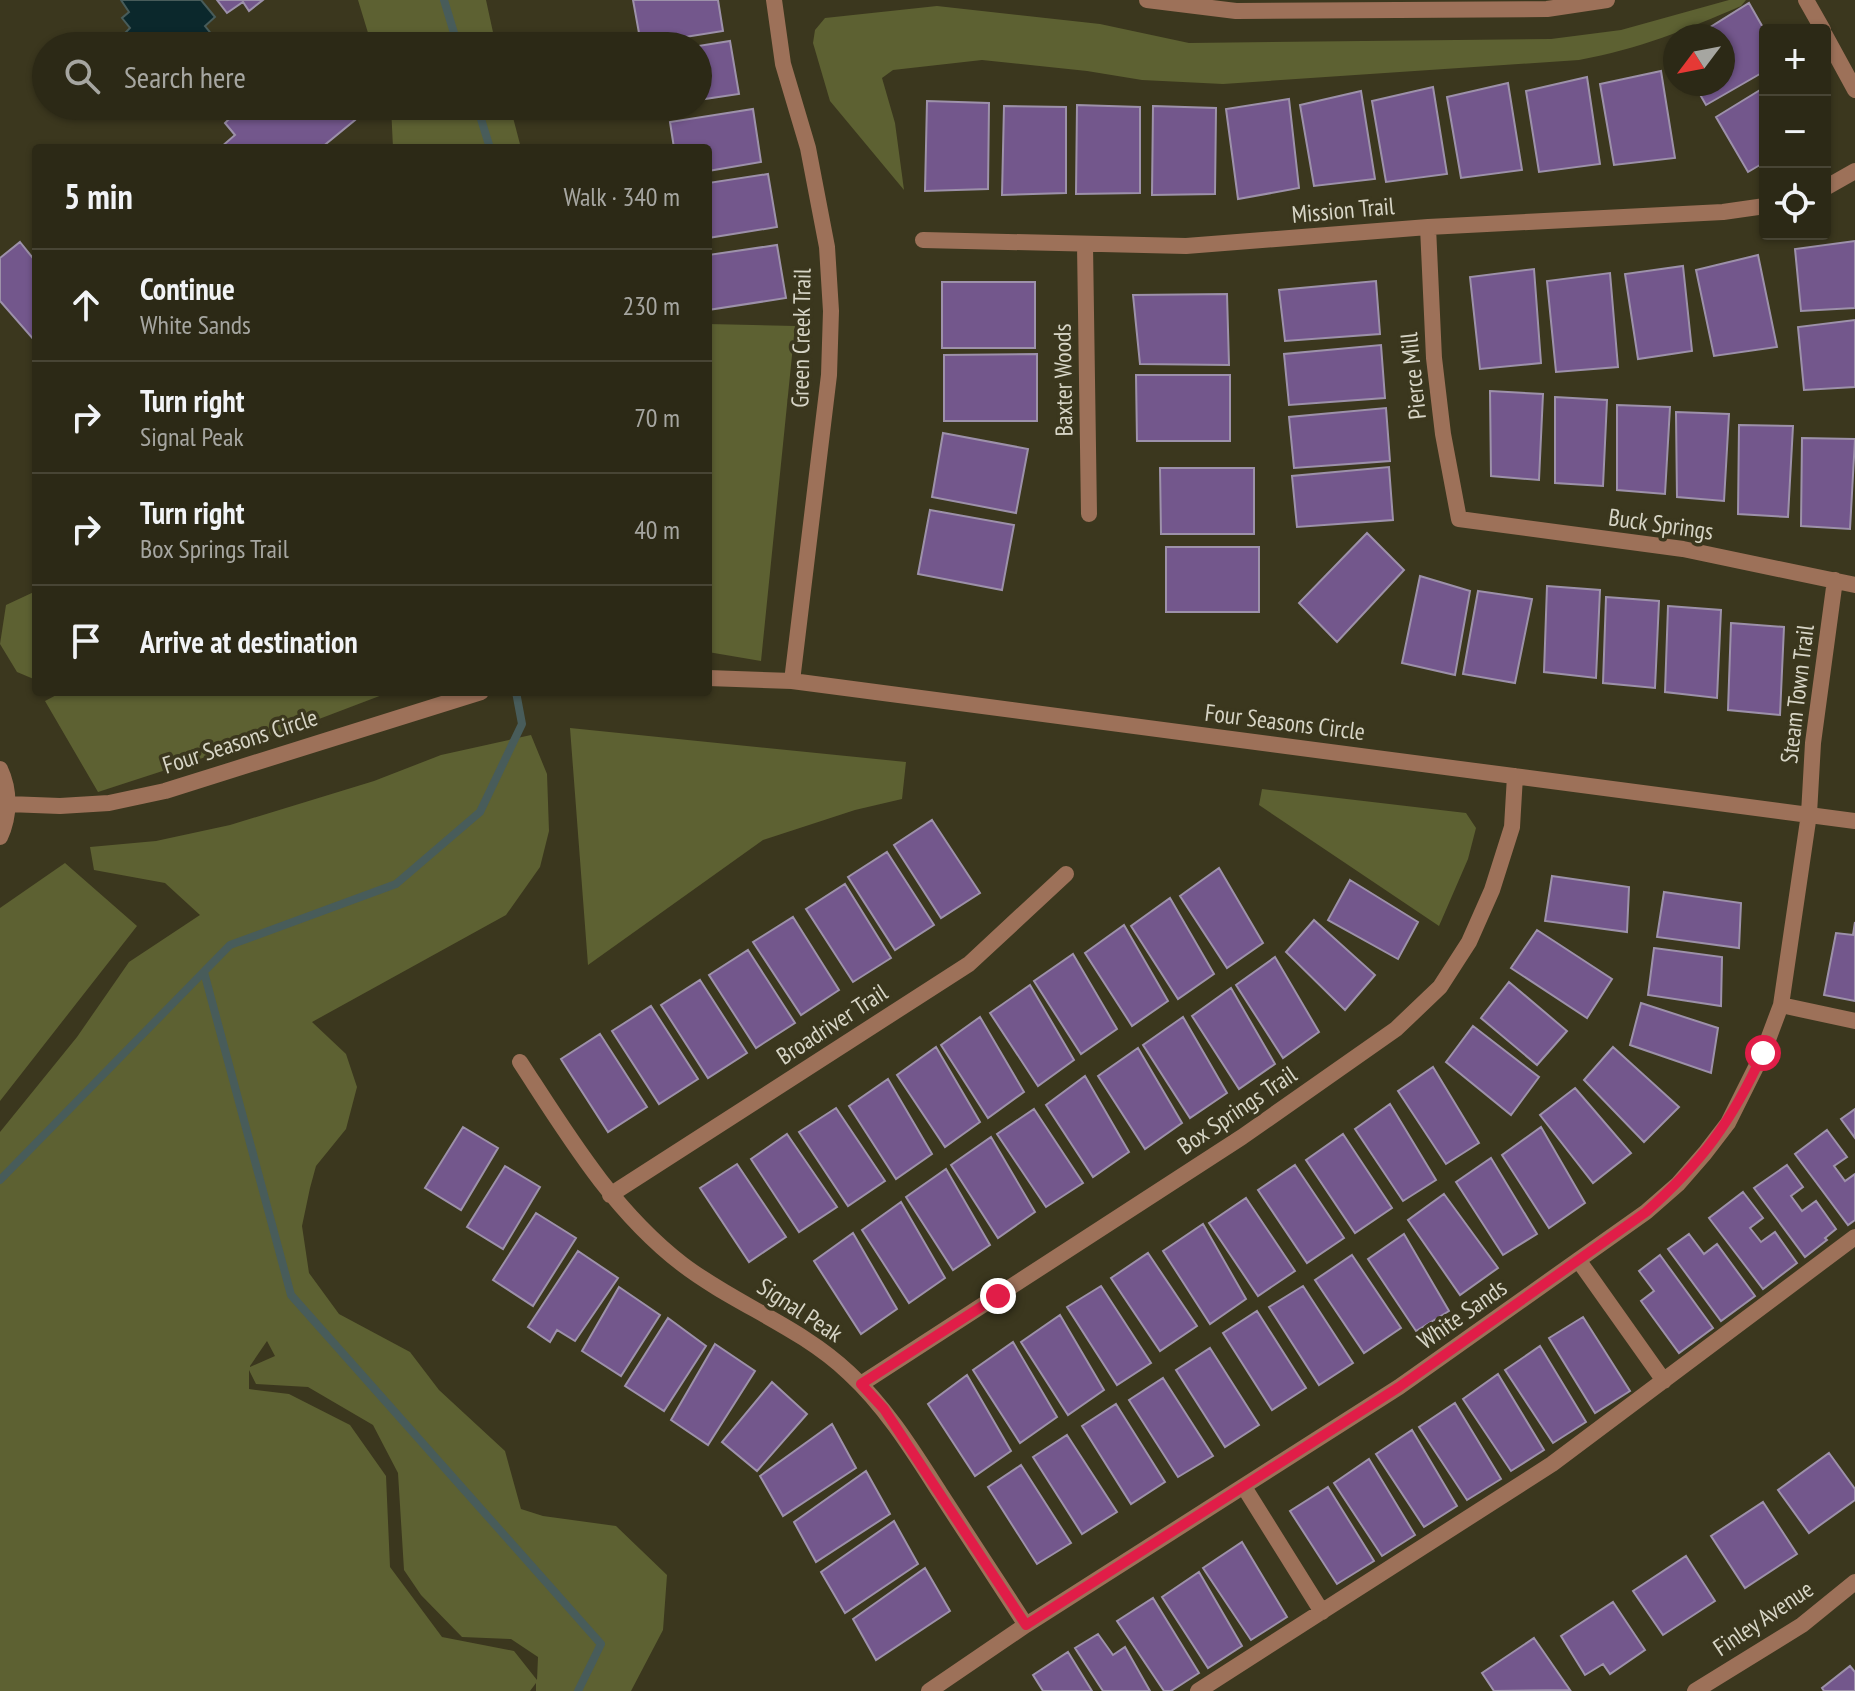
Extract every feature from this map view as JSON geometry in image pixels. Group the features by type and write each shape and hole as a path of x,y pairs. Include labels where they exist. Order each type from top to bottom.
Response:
{"street":[{"name":"Green Creek Trail","path":"774,0 783,64 808,148 827,247 831,311 829,375 792,681"},
{"path":"1147,0 1236,11 1547,9 1607,0"},
{"path":"1806,0 1820,24"},
{"path":"1831,45 1855,90"},
{"path":"1831,185 1855,171"},
{"name":"Mission Trail","path":"923,240 1186,246 1428,227 1723,212 1759,207"},
{"name":"Pierce Mill","path":"1428,227 1434,358 1443,434 1459,519"},
{"name":"Baxter Woods","path":"1085,245 1089,514"},
{"name":"Buck Springs","path":"1459,519 1683,549 1855,585"},
{"name":"Steam Town Trail","path":"1809,814 1813,743 1835,580"},
{"name":"Four Seasons Circle","path":"712,678 792,681 1855,821"},
{"name":"Four Seasons Circle","path":"8,804 60,806 109,803 165,791 462,696"},
{"path":"0,769 8,804 0,837"},
{"name":"Box Springs Trail","path":"861,1384 1242,1137 1396,1029 1440,987 1469,942 1492,890 1512,827 1515,776"},
{"name":"White Sands","path":"929,1691 1026,1625 1438,1361 1646,1212 1678,1184 1728,1123 1746,1091 1781,1005 1809,814"},
{"name":"Broadriver Trail","path":"610,1195 969,964 1066,874"},
{"path":"1781,1005 1855,1021"},
{"name":"Signal Peak","path":"520,1062 610,1195 682,1264 815,1347 848,1371 884,1409 1026,1625"},
{"path":"1198,1691 1552,1464 1855,1237"},
{"path":"1579,1261 1664,1381"},
{"path":"1244,1487 1322,1612"},
{"name":"Finley Avenue","path":"1695,1691 1802,1625 1855,1582"}],"green space":[{"path":"358,0 486,0 493,32 368,32"},
{"path":"1729,0 1746,0 1741,6 1697,24 1663,24 1662,38 1579,60 1223,84 1142,80 982,60 893,70 882,78 895,123 904,190 830,101 813,43 815,30 825,18 937,6 1100,24 1189,43 1551,39 1621,30"},
{"path":"392,120 514,120 520,144 393,144"},
{"path":"712,324 795,326 761,661 712,653"},
{"path":"32,593 32,678 17,672 0,644 6,605"},
{"path":"54,696 379,696 298,727 98,792 45,701"},
{"path":"570,728 906,762 902,799 855,810 763,840 588,965"},
{"path":"531,735 547,774 549,831 540,867 506,915 312,1022 346,1054 357,1087 346,1129 316,1166 310,1188 302,1226 309,1273 339,1314 410,1352 439,1390 505,1451 521,1509 543,1516 616,1526 667,1575 663,1630 631,1691 536,1691 536,1683 530,1691 0,1691 0,1132 77,1037 129,962 200,915 165,883 94,870 90,847 156,841 230,825 374,781 441,755","holes":["267,1341 275,1356 250,1367 250,1366","249,1370 256,1384 308,1387 373,1425 398,1473 404,1570 421,1595 462,1637 511,1639 538,1657 537,1680 514,1651 442,1637 390,1567 386,1476 350,1425 289,1394 249,1389"]},
{"path":"1262,789 1466,813 1476,828 1468,859 1439,926 1259,805"},
{"path":"65,863 137,926 0,1101 0,908"}],"water":[{"path":"121,0 201,0 215,17 205,26 210,32 126,32 130,28 122,18 129,12"}],"building":[{"path":"217,0 263,0 249,11 243,2 227,13"},
{"path":"633,0 718,0 723,31 639,32"},
{"path":"1749,3 1761,24 1759,74 1735,88 1735,24 1715,24"},
{"path":"730,41 739,94 712,98 712,44"},
{"path":"1661,71 1675,158 1614,165 1600,84"},
{"path":"1587,77 1600,164 1539,172 1526,91"},
{"path":"1508,83 1522,170 1461,178 1447,97"},
{"path":"1433,87 1447,174 1386,182 1372,101"},
{"path":"1361,91 1375,179 1314,186 1300,105"},
{"path":"1759,91 1759,166 1748,172 1716,117"},
{"path":"1701,96 1722,96 1706,105"},
{"path":"1289,99 1299,188 1238,199 1226,109"},
{"path":"927,101 989,103 988,189 925,191"},
{"path":"1077,105 1140,107 1140,193 1076,194"},
{"path":"1004,106 1066,107 1066,193 1002,195"},
{"path":"1153,106 1216,108 1215,194 1152,195"},
{"path":"753,109 761,162 712,170 712,144 673,144 670,122 712,120 712,115"},
{"path":"228,120 355,120 326,144 225,144 235,135 225,123"},
{"path":"768,174 777,227 712,237 712,182"},
{"path":"1855,241 1855,308 1801,311 1795,249"},
{"path":"20,242 32,257 32,338 0,301 0,258"},
{"path":"777,245 786,298 712,309 712,254"},
{"path":"1758,255 1777,347 1714,356 1696,270"},
{"path":"1683,266 1692,351 1638,359 1625,274"},
{"path":"1534,269 1541,363 1480,369 1470,277"},
{"path":"1610,273 1618,367 1556,372 1547,281"},
{"path":"1376,281 1380,334 1285,341 1279,290"},
{"path":"942,282 1035,282 1035,348 942,348"},
{"path":"1227,294 1229,365 1140,364 1133,295"},
{"path":"1855,320 1855,387 1804,390 1798,327"},
{"path":"1381,345 1385,398 1289,405 1284,354"},
{"path":"1037,354 1037,421 944,421 944,355"},
{"path":"1136,375 1230,375 1230,441 1137,441"},
{"path":"1490,391 1543,394 1539,480 1491,476"},
{"path":"1555,397 1607,400 1603,486 1555,483"},
{"path":"1617,405 1670,407 1665,494 1617,490"},
{"path":"1386,408 1390,461 1294,468 1289,417"},
{"path":"1676,412 1729,414 1724,501 1677,497"},
{"path":"1739,425 1793,426 1788,517 1738,514"},
{"path":"943,433 1028,449 1016,513 932,497"},
{"path":"1802,438 1855,439 1850,529 1801,526"},
{"path":"1389,467 1393,520 1297,527 1292,476"},
{"path":"1160,468 1254,468 1254,534 1161,534"},
{"path":"930,510 1014,525 1002,590 918,574"},
{"path":"1367,533 1404,570 1337,642 1299,603"},
{"path":"1166,547 1259,547 1259,612 1166,612"},
{"path":"1420,576 1470,591 1455,675 1402,663"},
{"path":"1547,586 1600,590 1596,678 1544,672"},
{"path":"1478,591 1532,599 1515,683 1463,674"},
{"path":"1606,597 1659,601 1655,688 1603,683"},
{"path":"1668,606 1721,610 1717,698 1665,692"},
{"path":"1731,623 1784,627 1780,715 1728,710"},
{"path":"932,820 980,893 941,918 894,845"},
{"path":"887,852 934,925 895,950 848,877"},
{"path":"1219,868 1263,943 1227,968 1180,896"},
{"path":"1552,876 1629,887 1627,932 1545,921"},
{"path":"1350,880 1418,922 1398,959 1328,920"},
{"path":"845,884 891,958 853,982 806,909"},
{"path":"1664,892 1741,903 1739,948 1657,937"},
{"path":"1170,898 1214,974 1178,999 1131,926"},
{"path":"793,917 839,990 801,1015 753,942"},
{"path":"1314,920 1375,975 1345,1010 1286,952"},
{"path":"1855,922 1855,1001 1824,995 1836,933 1853,935"},
{"path":"1124,925 1168,1001 1132,1026 1085,953"},
{"path":"1537,930 1612,979 1587,1018 1511,968"},
{"path":"1654,948 1722,957 1721,1006 1648,995"},
{"path":"748,950 795,1023 756,1048 709,975"},
{"path":"1073,954 1117,1029 1081,1054 1034,981"},
{"path":"1275,957 1319,1032 1283,1058 1236,985"},
{"path":"700,980 747,1053 708,1078 661,1005"},
{"path":"1509,982 1567,1031 1537,1065 1481,1018"},
{"path":"1030,985 1074,1060 1038,1086 990,1013"},
{"path":"1231,988 1275,1064 1239,1089 1192,1016"},
{"path":"1641,1003 1718,1028 1711,1073 1630,1045"},
{"path":"651,1006 698,1079 659,1104 612,1031"},
{"path":"980,1017 1024,1092 988,1118 941,1045"},
{"path":"1183,1017 1227,1093 1190,1118 1143,1045"},
{"path":"1473,1026 1539,1077 1511,1115 1446,1062"},
{"path":"600,1034 647,1107 608,1132 561,1059"},
{"path":"936,1047 980,1122 945,1147 897,1075"},
{"path":"1613,1047 1679,1107 1644,1142 1584,1080"},
{"path":"1138,1048 1182,1123 1145,1149 1098,1076"},
{"path":"1433,1067 1479,1143 1446,1164 1398,1091"},
{"path":"1085,1076 1129,1152 1093,1177 1046,1105"},
{"path":"888,1079 932,1154 896,1179 849,1106"},
{"path":"1575,1088 1631,1153 1593,1183 1540,1115"},
{"path":"1390,1104 1436,1180 1403,1201 1355,1129"},
{"path":"836,1108 885,1181 848,1206 799,1132"},
{"path":"1034,1109 1083,1183 1046,1207 997,1134"},
{"path":"1855,1109 1855,1138 1841,1119"},
{"path":"463,1127 498,1148 461,1210 425,1188"},
{"path":"1541,1127 1585,1203 1549,1228 1502,1155"},
{"path":"1827,1130 1847,1157 1834,1166 1845,1181 1855,1174 1855,1220 1848,1225 1795,1154"},
{"path":"787,1134 837,1207 799,1232 751,1159"},
{"path":"1343,1134 1392,1208 1355,1233 1306,1160"},
{"path":"991,1137 1035,1212 998,1238 951,1165"},
{"path":"1491,1158 1537,1234 1503,1255 1456,1182"},
{"path":"737,1164 786,1237 749,1262 700,1188"},
{"path":"1295,1165 1344,1238 1307,1263 1258,1190"},
{"path":"1787,1165 1803,1187 1791,1196 1802,1211 1816,1201 1836,1229 1805,1257 1754,1188"},
{"path":"505,1166 540,1187 503,1249 467,1227"},
{"path":"946,1169 990,1245 953,1270 906,1197"},
{"path":"1743,1192 1763,1218 1750,1228 1761,1242 1775,1232 1797,1263 1763,1289 1709,1218"},
{"path":"1444,1194 1498,1268 1460,1295 1408,1220"},
{"path":"1246,1198 1295,1271 1258,1296 1209,1223"},
{"path":"901,1202 945,1278 909,1303 862,1230"},
{"path":"536,1213 576,1238 533,1306 493,1280"},
{"path":"1203,1224 1246,1299 1210,1324 1163,1251"},
{"path":"853,1233 897,1309 861,1334 814,1261"},
{"path":"1404,1234 1449,1311 1416,1331 1368,1259"},
{"path":"1689,1234 1704,1254 1717,1244 1755,1296 1721,1321 1668,1249"},
{"path":"578,1251 618,1278 575,1341 557,1330 550,1342 528,1327"},
{"path":"1148,1253 1197,1326 1160,1351 1111,1278"},
{"path":"1352,1255 1401,1328 1364,1353 1315,1280"},
{"path":"1660,1255 1713,1328 1679,1353 1641,1301 1654,1291 1639,1271"},
{"path":"1101,1286 1151,1363 1117,1385 1067,1307"},
{"path":"1303,1286 1353,1363 1319,1385 1269,1307"},
{"path":"619,1287 660,1315 621,1376 582,1351"},
{"path":"1257,1311 1306,1388 1272,1410 1223,1333"},
{"path":"1060,1315 1104,1390 1068,1415 1021,1342"},
{"path":"1583,1317 1630,1391 1595,1413 1549,1338"},
{"path":"668,1318 706,1346 664,1411 625,1386"},
{"path":"1013,1342 1057,1417 1020,1443 973,1370"},
{"path":"715,1344 755,1371 708,1445 671,1420"},
{"path":"1540,1346 1586,1422 1553,1443 1505,1370"},
{"path":"1210,1348 1259,1425 1225,1447 1176,1370"},
{"path":"1498,1374 1544,1450 1511,1471 1463,1399"},
{"path":"967,1375 1011,1451 975,1476 928,1404"},
{"path":"1163,1378 1213,1456 1178,1477 1129,1400"},
{"path":"772,1382 807,1414 757,1471 722,1442"},
{"path":"1455,1403 1501,1479 1467,1500 1419,1427"},
{"path":"1116,1404 1165,1482 1131,1504 1082,1426"},
{"path":"832,1424 856,1468 783,1516 760,1476"},
{"path":"1412,1430 1457,1506 1424,1527 1376,1454"},
{"path":"1067,1435 1117,1512 1082,1534 1033,1457"},
{"path":"1829,1453 1855,1489 1855,1500 1809,1533 1778,1490"},
{"path":"1369,1459 1415,1535 1382,1556 1334,1483"},
{"path":"1021,1465 1071,1543 1037,1564 988,1487"},
{"path":"866,1471 890,1514 816,1562 794,1522"},
{"path":"1328,1487 1374,1561 1337,1584 1290,1511"},
{"path":"1763,1502 1797,1554 1745,1588 1711,1536"},
{"path":"894,1521 918,1564 845,1613 821,1572"},
{"path":"1242,1542 1287,1617 1251,1640 1203,1568"},
{"path":"1686,1556 1715,1601 1663,1635 1633,1591"},
{"path":"925,1568 950,1611 876,1660 853,1619"},
{"path":"1199,1572 1242,1646 1208,1668 1162,1597"},
{"path":"1153,1598 1199,1673 1171,1691 1164,1691 1117,1621"},
{"path":"1613,1602 1645,1650 1610,1674 1603,1664 1585,1675 1561,1636"},
{"path":"1098,1634 1113,1655 1125,1647 1150,1691 1103,1691 1075,1648"},
{"path":"1534,1638 1570,1690 1494,1691 1482,1673"},
{"path":"1068,1652 1092,1691 1043,1691 1033,1675"},
{"path":"1850,1666 1855,1672 1855,1691 1824,1691 1822,1688"}],"waterway":[{"path":"444,0 454,32"},
{"path":"481,120 489,144"},
{"path":"0,1180 230,945 396,884 480,812 522,724 517,696"},
{"path":"204,972 291,1295 601,1644 578,1691"}],"route":[{"path":"998,1296 861,1384 884,1409 1026,1625 1399,1387 1646,1212 1678,1184 1728,1123 1763,1053"}]}
